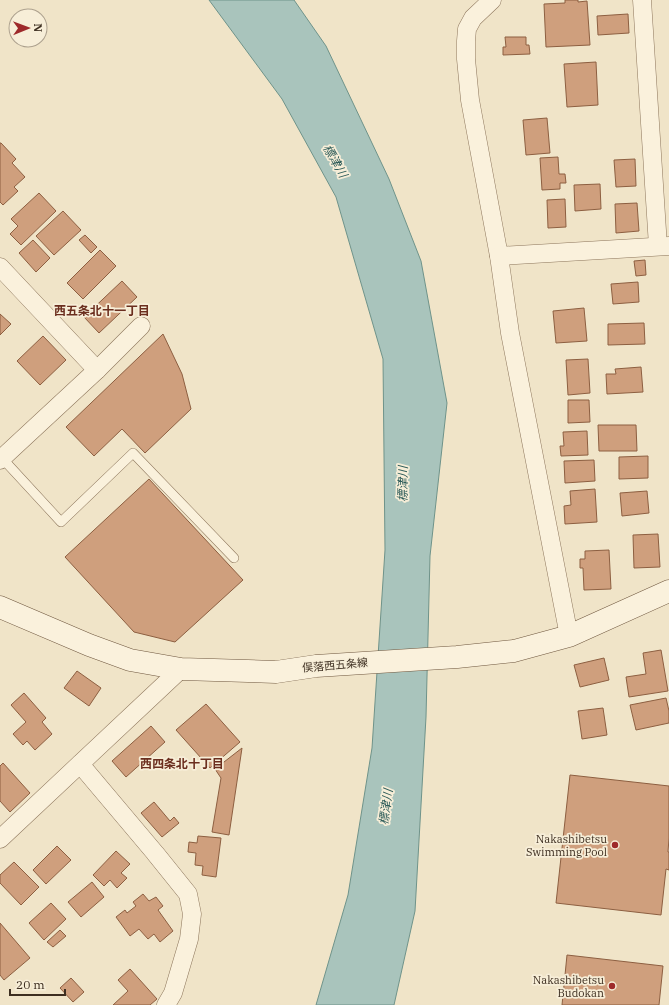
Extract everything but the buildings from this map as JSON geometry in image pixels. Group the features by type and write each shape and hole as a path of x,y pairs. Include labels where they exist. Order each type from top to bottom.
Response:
{"main road":[{"name":"俣落西五条線","path":"0,607 42,626 130,660 181,669 276,672 316,666 514,652 569,636 669,591"}],"street":[{"path":"492,0 473,18 467,29 466,59 470,100 499,256 510,333 569,636"},
{"path":"499,256 664,246 642,0"},
{"path":"0,267 97,370"},
{"path":"1,459 97,370 141,326"},
{"path":"0,839 181,669"},
{"path":"80,764 188,894 192,914 189,939 173,993 166,1005"}],"lane":[{"path":"1,459 61,522 133,453 234,558"}],"water":[{"name":"標津川","path":"209,0 294,0 326,46 389,179 421,261 447,403 430,556 426,717 415,911 394,1005 316,1005 348,895 372,748 385,550 383,359 336,197 282,99"}],"place":[{"name":"Nakashibetsu Swimming Pool","path":"615,845"},
{"name":"Nakashibetsu Budokan","path":"612,986"}],"district":[{"name":"西五条北十一丁目","path":"102,311"},
{"name":"西四条北十丁目","path":"182,764"}]}
